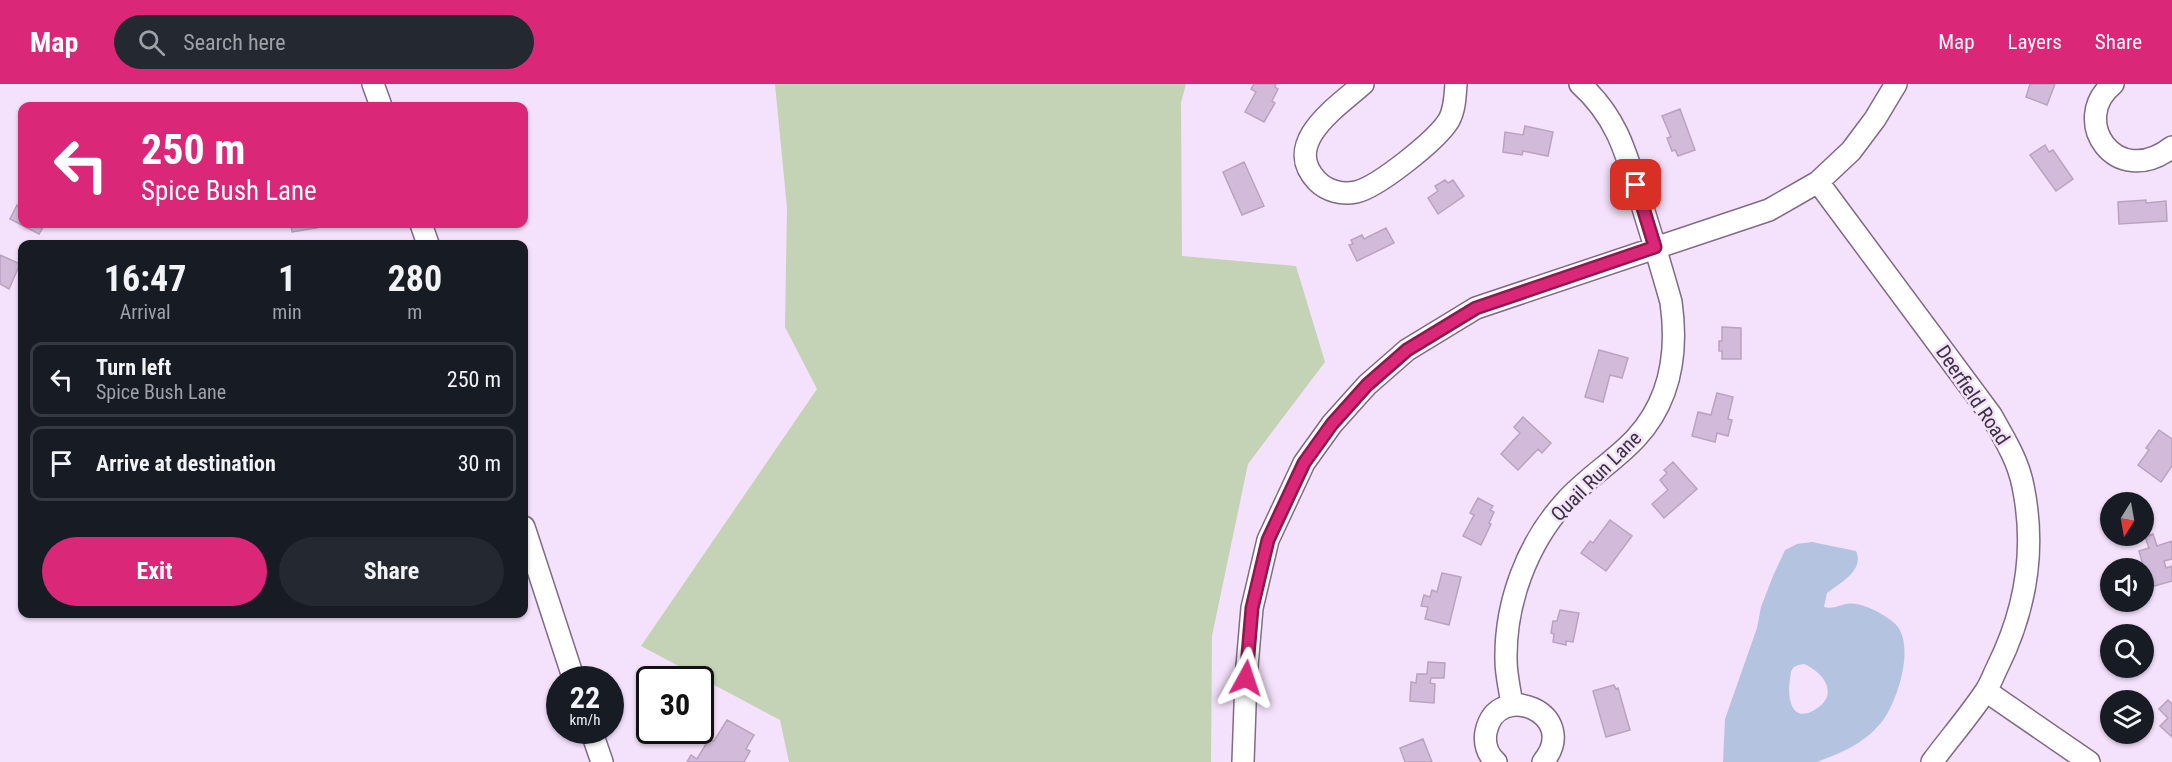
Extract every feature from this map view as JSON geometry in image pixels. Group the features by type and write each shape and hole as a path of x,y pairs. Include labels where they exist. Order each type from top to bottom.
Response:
{"street":[{"path":"373,84 380,102"},
{"path":"1363,84 1321,120 1306,148 1305,162 1310,174 1321,184 1336,192 1358,192 1383,178 1440,133 1451,117 1456,84"},
{"name":"Quail Run Lane","path":"1512,705 1506,661 1507,637 1513,599 1526,561 1543,532 1566,501 1636,438 1655,413 1672,367 1675,328 1671,302 1623,143 1607,114 1580,84"},
{"path":"1243,762 1246,678 1252,608 1268,540 1304,463 1332,424 1367,385 1407,350 1476,308 1769,210 1818,182 1851,151 1875,119 1896,84"},
{"path":"2113,84 2103,94 2096,110 2096,129 2105,145 2118,158 2142,162 2162,155 2172,147"},
{"name":"Deerfield Road","path":"1818,182 1991,415 2013,453 2023,485 2029,539 2026,585 2009,645 1986,691 1932,762"},
{"path":"528,539 569,666"},
{"path":"1986,691 2089,762"},
{"path":"1496,762 1486,749 1487,726 1501,709 1523,704 1543,714 1553,733 1553,744 1549,755 1543,762"},
{"path":"596,744 602,762"}],"green space":[{"path":"775,84 1186,84 1181,103 1182,256 1296,266 1325,362 1248,464 1212,636 1211,762 789,762 780,720 714,685 714,666 679,666 641,646 817,389 785,327 787,208"}],"water":[{"path":"1812,542 1856,551 1858,558 1854,570 1827,593 1824,607 1858,604 1893,622 1900,631 1904,643 1904,658 1893,703 1880,724 1859,742 1817,762 1723,762 1725,719 1757,628 1761,607 1785,550 1797,544","holes":["1804,664 1826,684 1827,697 1816,709 1801,714 1796,711 1790,701 1791,672 1799,665"]}],"building":[{"path":"1254,84 1276,84 1275,87 1278,89 1272,101 1275,103 1264,122 1245,112 1256,92 1251,89"},
{"path":"2030,84 2055,84 2047,105 2026,97"},
{"path":"1680,109 1695,150 1678,156 1675,150 1672,151 1667,138 1671,137 1662,116"},
{"path":"1525,126 1553,132 1548,156 1523,151 1522,155 1503,152 1505,132 1523,135"},
{"path":"2045,145 2049,152 2053,150 2073,179 2056,191 2030,155"},
{"path":"1244,162 1264,206 1242,215 1223,172"},
{"path":"1445,180 1448,183 1453,180 1464,196 1438,214 1428,198 1438,191 1435,186"},
{"path":"2146,200 2146,203 2166,201 2167,221 2119,224 2118,202"},
{"path":"17,205 18,223 10,219"},
{"path":"27,228 43,228 39,234"},
{"path":"292,228 317,228 292,232"},
{"path":"1386,228 1394,243 1357,261 1349,245 1353,244 1351,240 1362,235 1364,239"},
{"path":"0,255 18,263 18,269 9,289 0,284"},
{"path":"1722,327 1741,328 1741,359 1722,359 1719,341 1722,341"},
{"path":"1599,350 1628,358 1622,378 1610,375 1603,402 1585,397"},
{"path":"1717,393 1733,397 1728,419 1732,420 1728,436 1717,433 1715,442 1692,436 1698,412 1711,415"},
{"path":"1523,417 1551,443 1542,453 1538,449 1518,470 1501,454 1520,433 1514,427"},
{"path":"2159,430 2172,439 2172,466 2161,482 2138,465 2149,450 2146,448"},
{"path":"1673,462 1697,489 1664,518 1652,504 1668,490 1660,480 1667,473 1664,470"},
{"path":"1478,498 1493,506 1490,510 1494,512 1481,545 1463,536 1474,515 1470,513"},
{"path":"1610,520 1632,536 1606,571 1581,553 1590,541 1593,543"},
{"path":"2154,537 2157,546 2172,541 2172,559 2164,561 2166,568 2172,566 2172,581 2154,586 2154,558 2141,558 2139,551 2149,548 2148,546 2154,546"},
{"path":"1442,573 1461,577 1449,625 1425,619 1428,607 1421,606 1424,595 1430,597 1432,590 1437,592"},
{"path":"1560,610 1579,613 1573,642 1566,641 1566,645 1553,642 1554,634 1551,633 1553,621 1557,621"},
{"path":"1428,662 1445,663 1444,678 1431,678 1430,683 1435,684 1434,703 1410,701 1411,682 1416,683 1417,674 1427,674"},
{"path":"1614,685 1616,689 1618,688 1630,730 1606,737 1593,691"},
{"path":"2168,700 2172,704 2172,737 2160,726 2168,718 2159,709"},
{"path":"727,720 754,735 746,749 750,751 744,762 687,762 691,755 697,759 706,744 714,744"},
{"path":"1423,739 1432,762 1405,762 1400,748"}],"route":[{"path":"1246,678 1252,608 1268,540 1304,463 1332,424 1367,385 1407,350 1476,308 1655,247 1636,185"}]}
